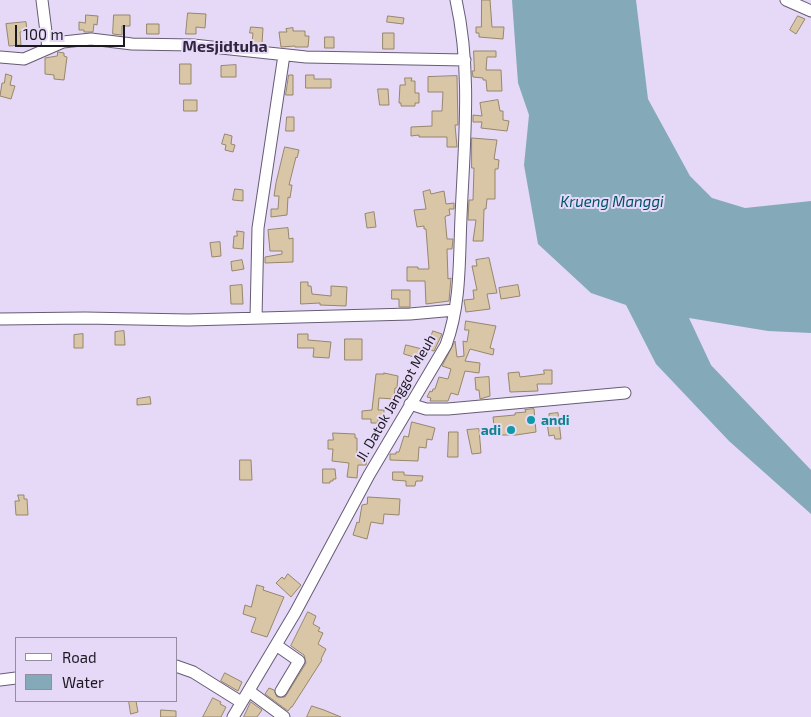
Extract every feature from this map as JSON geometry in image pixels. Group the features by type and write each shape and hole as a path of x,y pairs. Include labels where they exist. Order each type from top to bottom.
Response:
{"street":[{"path":"42,0 48,48"},
{"name":"JI. Datok Janggot Meuh","path":"233,717 276,645 369,475 446,345 453,326 466,88 461,20 456,0"},
{"path":"786,0 811,11"},
{"path":"0,57 24,59 35,56 63,42 91,39 132,44 193,45 284,55 465,60"},
{"path":"256,318 258,228 284,55"},
{"path":"0,319 188,320 410,314 455,310"},
{"path":"410,404 426,409 448,409 625,392"},
{"path":"276,645 299,661 281,691"},
{"path":"178,667 193,672 241,702"},
{"path":"0,680 15,678"},
{"path":"249,691 284,717"}],"water":[{"name":"Krueng Manggi","path":"512,0 636,0 648,99 690,176 712,198 745,208 811,201 811,333 768,331 689,318 711,365 811,470 811,514 729,441 656,364 626,305 591,293 538,244 524,165 529,115 518,83"}],"building":[{"path":"482,0 490,0 492,27 504,27 503,39 479,37 479,33 476,33 476,27 481,27"},
{"path":"188,13 206,14 205,28 196,27 196,34 186,34"},
{"path":"86,15 98,16 97,25 94,24 93,32 79,30 79,22 85,23"},
{"path":"114,15 130,15 130,26 122,26 122,35 113,34"},
{"path":"388,16 404,18 403,24 387,22"},
{"path":"798,16 805,19 796,34 790,30"},
{"path":"26,22 27,31 20,32 21,45 9,46 6,24"},
{"path":"147,24 159,24 159,34 147,34"},
{"path":"251,27 263,28 262,44 252,43 253,33 250,33"},
{"path":"293,28 293,31 305,31 305,36 309,36 308,47 281,47 279,32 287,32 286,29"},
{"path":"383,33 394,33 394,49 383,49"},
{"path":"325,37 334,37 334,48 325,48"},
{"path":"474,51 496,51 496,57 487,57 486,70 501,70 502,91 487,91 486,80 473,77"},
{"path":"58,52 64,53 64,56 67,57 64,80 54,79 54,75 45,74 45,58 57,56"},
{"path":"180,64 191,64 191,84 180,84"},
{"path":"236,65 236,77 221,77 221,66"},
{"path":"6,74 12,76 10,85 15,86 11,99 0,96"},
{"path":"289,75 293,75 293,95 286,95"},
{"path":"306,75 314,75 314,79 331,79 331,88 306,88"},
{"path":"457,76 458,125 455,125 457,147 447,147 447,137 411,136 411,127 432,126 432,111 442,111 443,92 428,92 428,77"},
{"path":"405,78 412,78 411,81 415,81 415,93 419,93 419,103 415,103 415,106 401,106 401,103 399,103 400,85 405,85"},
{"path":"378,89 388,89 389,105 380,105"},
{"path":"184,100 197,100 197,111 184,111"},
{"path":"498,100 500,111 503,111 503,120 509,121 507,131 481,128 482,122 473,122 473,115 482,116 480,103"},
{"path":"287,117 294,117 294,131 286,131"},
{"path":"225,134 232,136 231,144 235,145 233,152 225,150 226,145 222,144"},
{"path":"472,138 497,140 494,159 499,160 498,169 495,169 495,199 487,199 486,209 484,209 483,241 473,241 476,220 468,220 469,200 473,200 474,168 472,168"},
{"path":"285,147 299,150 289,185 292,185 290,198 288,197 287,215 271,217 271,209 278,209 279,196 274,196"},
{"path":"235,189 243,190 243,201 233,200"},
{"path":"430,190 431,194 444,191 446,204 454,203 454,209 449,209 450,215 445,217 447,239 453,239 452,249 447,249 448,279 451,278 449,301 426,304 425,281 407,281 407,267 429,269 426,229 424,229 424,226 417,227 414,210 426,209 423,192"},
{"path":"374,212 376,227 367,228 365,214"},
{"path":"288,228 289,239 293,238 293,262 265,263 265,257 282,254 282,251 270,251 268,230"},
{"path":"237,231 244,232 243,249 233,248 234,236 237,236"},
{"path":"220,242 221,256 212,257 210,243"},
{"path":"489,258 497,293 487,294 490,309 466,312 464,300 474,299 473,290 477,290 472,266 477,266 476,260"},
{"path":"242,260 244,269 232,271 231,262"},
{"path":"301,282 308,282 308,286 311,286 312,294 331,296 331,286 347,287 346,306 320,305 320,303 301,304"},
{"path":"242,285 243,304 231,304 230,286"},
{"path":"518,285 520,296 501,299 499,288"},
{"path":"392,290 410,290 410,307 399,307 399,299 392,299"},
{"path":"466,321 496,326 490,348 494,349 493,355 470,349 465,361 480,363 479,373 465,371 458,395 451,393 448,401 430,401 431,398 427,397 430,391 432,392 435,389 439,377 448,379 451,369 442,366 455,341 457,357 464,356 463,341 467,342 469,330 465,330"},
{"path":"124,331 125,345 115,345 115,332"},
{"path":"433,331 442,334 434,351 425,349"},
{"path":"83,334 83,348 74,348 74,335"},
{"path":"298,334 308,334 308,340 331,342 329,358 313,357 314,348 298,348"},
{"path":"345,339 362,339 362,360 345,360"},
{"path":"406,345 422,349 420,359 404,354"},
{"path":"544,370 552,370 552,384 537,384 538,391 510,392 508,373 519,372 520,377 544,374"},
{"path":"384,373 398,376 397,388 395,388 394,399 379,398 378,410 384,410 384,419 378,419 378,423 371,423 371,419 362,419 362,411 372,410 376,374"},
{"path":"489,377 490,396 480,399 479,390 476,390 475,378"},
{"path":"150,397 151,404 137,405 137,399"},
{"path":"534,409 536,432 516,435 495,435 493,417 515,415 515,413"},
{"path":"558,413 561,439 555,439 554,435 549,436 547,423 550,423 549,414"},
{"path":"412,422 435,428 432,440 427,439 426,448 419,447 418,461 390,460 390,454 399,452 404,436 408,437"},
{"path":"479,429 481,453 472,454 467,430"},
{"path":"449,432 458,432 458,457 448,457"},
{"path":"333,433 355,434 355,438 357,438 357,457 367,457 366,465 358,465 357,478 347,477 349,463 332,461 333,449 328,449 328,440 333,440"},
{"path":"240,460 251,460 252,480 240,480"},
{"path":"323,469 335,469 336,479 330,481 330,483 323,483"},
{"path":"393,472 404,472 404,475 423,476 422,481 416,481 415,486 406,486 406,481 393,480"},
{"path":"18,495 24,495 24,499 27,499 28,515 16,515 15,501 19,501"},
{"path":"368,497 400,499 399,515 384,514 383,524 371,522 367,539 353,535 357,522 359,523 362,505 367,504"},
{"path":"288,574 301,585 291,597 276,583 282,577 284,579"},
{"path":"257,585 264,587 263,590 284,597 267,637 251,632 256,618 243,614 245,605 251,607"},
{"path":"308,612 316,616 313,624 320,628 318,631 323,633 318,644 326,649 322,660 288,711 265,694 269,688 274,690 277,697 285,697 306,663 304,655 291,646"},
{"path":"225,673 242,682 238,691 221,681"},
{"path":"213,698 226,707 221,717 203,717"},
{"path":"129,702 136,702 138,712 131,714"},
{"path":"251,702 262,710 257,717 244,717"},
{"path":"312,706 324,710 341,717 307,717"},
{"path":"161,710 176,711 176,717 161,717"}],"place":[{"name":"andi","path":"531,420"},
{"name":"adi","path":"511,430"}],"district":[{"name":"Mesjidtuha","path":"225,47"}]}
